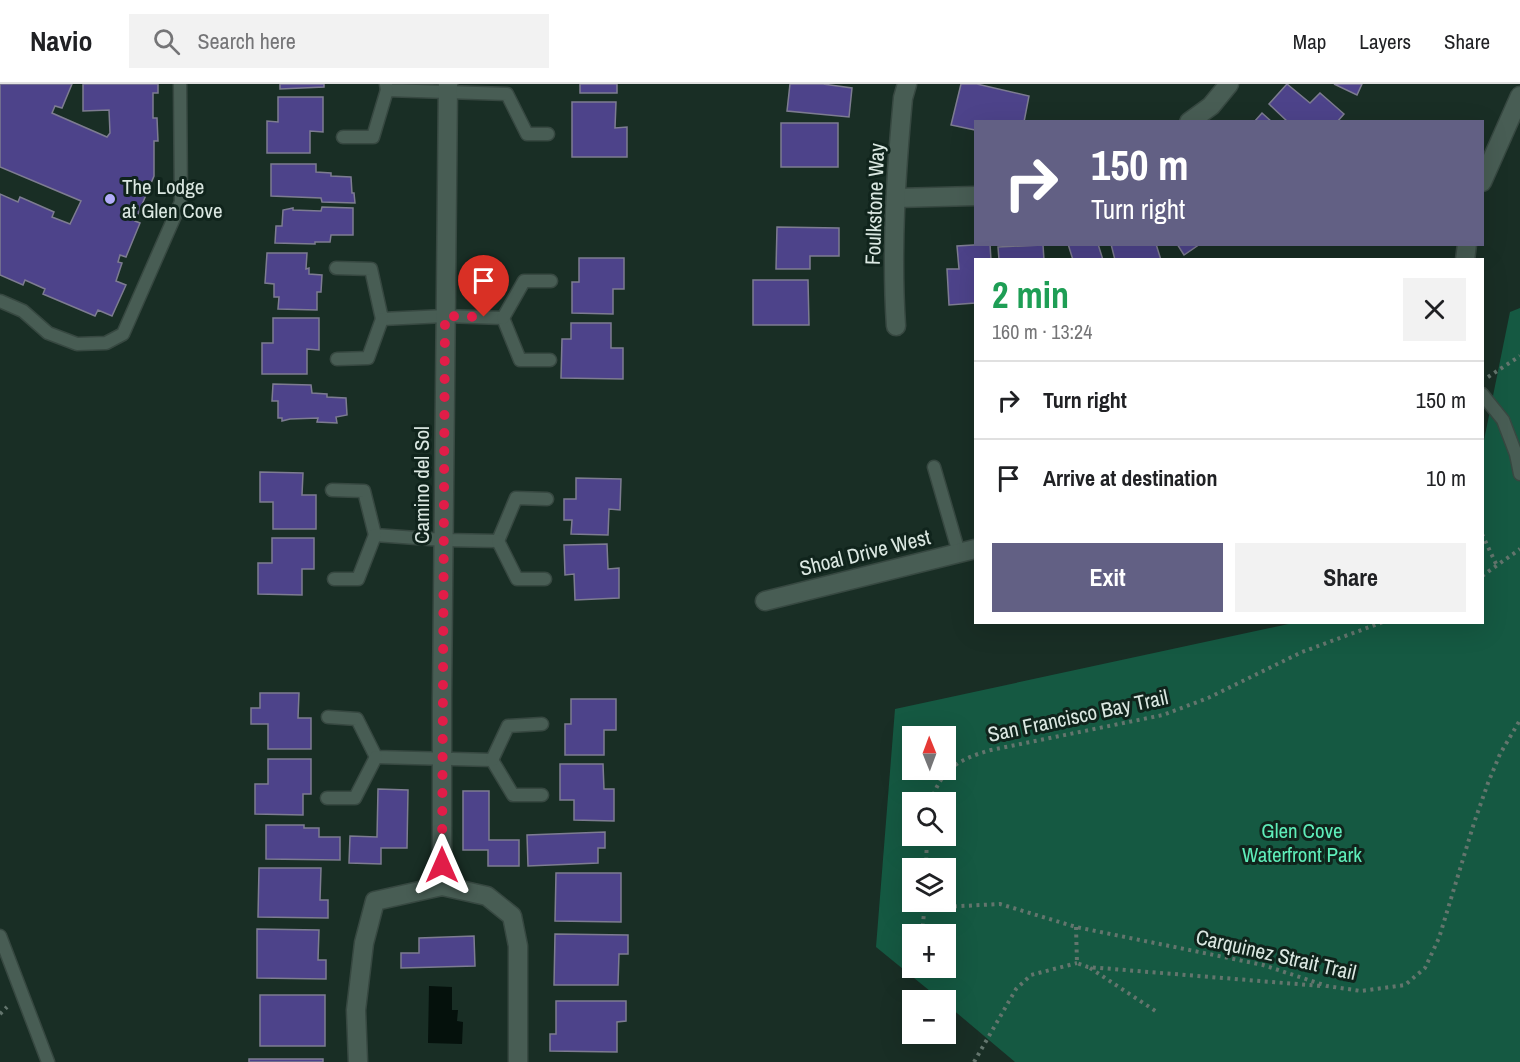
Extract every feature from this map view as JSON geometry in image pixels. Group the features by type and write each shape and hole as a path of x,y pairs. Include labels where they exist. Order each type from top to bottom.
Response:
{"street":[{"name":"Foulkstone Way","path":"896,326 894,301 896,198 903,98 907,84"},
{"path":"1192,120 1211,106 1229,84"},
{"name":"Camino del Sol","path":"442,886 448,88"},
{"path":"1484,178 1517,108"},
{"path":"896,198 974,196"},
{"name":"Shoal Drive West","path":"765,601 967,551"},
{"path":"358,1062 357,999 364,943 375,901 442,886 487,896 512,916 518,946 518,1062"}],"lane":[{"path":"0,302 23,311 48,333 77,344 106,343 123,334 181,202 180,84"},
{"path":"343,136 373,137 386,87 511,89 527,134 548,134"},
{"path":"336,268 371,269 382,319 368,358 337,359"},
{"path":"503,318 524,281 551,281"},
{"path":"382,319 445,316 503,318"},
{"path":"503,318 520,360 550,360"},
{"path":"1484,396 1503,420 1516,454 1520,474"},
{"path":"934,468 967,551"},
{"path":"332,489 364,491 375,535 358,579 334,579"},
{"path":"545,579 517,579 498,541 516,498 547,499"},
{"path":"375,535 498,541"},
{"path":"328,717 357,720 376,758"},
{"path":"492,760 508,726 542,724"},
{"path":"376,758 492,760"},
{"path":"327,798 356,798 376,758"},
{"path":"492,760 513,795 542,795"},
{"path":"0,936 48,1062"}],"path":[{"path":"1484,380 1520,356"},
{"path":"1484,538 1497,566"},
{"path":"1484,575 1520,549"},
{"name":"San Francisco Bay Trail","path":"934,792 950,770 967,757 991,750 1163,715 1208,698 1302,652 1378,624"},
{"name":"Carquinez Strait Trail","path":"956,906 1000,904 1076,927 1263,965 1328,986 1361,991 1405,985 1425,968 1439,938 1473,823 1500,754 1520,720"},
{"path":"1076,927 1077,963"},
{"path":"974,1062 1016,989 1031,975 1077,963 1088,967 1158,1012"},
{"path":"1088,967 1328,986"}],"green space":[{"name":"Glen Cove Waterfront Park","path":"1520,308 1520,1062 1015,1062 956,1012 956,990 929,990 914,978 956,978 956,924 902,924 902,968 876,947 895,709 1288,624 1484,624 1484,440 1510,312"}],"shaded area":[{"path":"429,986 452,987 452,1010 458,1010 457,1021 463,1022 462,1044 428,1043"}],"building":[{"name":"The Lodge at Glen Cove","path":"0,84 72,84 62,108 55,106 52,113 107,137 110,133 109,110 83,111 83,84 158,84 158,93 153,93 153,118 157,118 158,141 154,141 154,176 135,221 140,223 126,257 120,255 118,262 122,263 116,281 126,285 112,316 98,310 95,316 43,294 45,289 25,280 23,285 0,275 0,194 18,202 20,197 54,212 52,217 70,224 81,201 0,167"},
{"path":"280,84 324,84 324,87 280,89"},
{"path":"580,84 617,84 617,93 580,93"},
{"path":"790,84 823,84 852,88 849,117 787,111"},
{"path":"961,84 977,84 1029,96 1024,120 974,120 974,130 951,125"},
{"path":"1287,84 1310,103 1320,93 1344,114 1339,120 1286,120 1269,104"},
{"path":"1334,84 1362,84 1357,95"},
{"path":"278,97 323,97 323,132 310,131 310,153 267,153 267,121 278,122"},
{"path":"572,102 616,102 615,128 627,127 627,157 572,157"},
{"path":"1262,113 1270,120 1256,120"},
{"path":"781,123 838,123 838,167 781,167"},
{"path":"271,164 316,164 316,172 331,173 331,176 351,177 355,203 322,202 321,198 271,196"},
{"path":"322,207 353,208 353,235 331,235 330,242 315,242 315,244 275,243 276,226 282,226 283,210 293,208 293,210 321,211"},
{"path":"777,227 839,228 839,256 810,256 810,269 776,269"},
{"path":"957,246 990,246 991,258 974,258 974,303 949,305 947,269 959,269"},
{"path":"1043,246 1044,258 999,258 998,247"},
{"path":"1069,246 1099,246 1102,258 1072,258"},
{"path":"1112,246 1157,246 1160,258 1114,258"},
{"path":"1178,246 1197,246 1184,255"},
{"path":"267,253 307,253 306,269 309,268 309,274 322,275 321,292 317,292 317,310 278,309 279,297 274,297 274,284 265,283"},
{"path":"579,258 624,258 624,289 613,289 613,314 572,313 572,282 579,282"},
{"path":"753,280 808,280 809,325 753,325"},
{"path":"273,318 319,318 319,350 307,349 307,374 262,374 262,343 273,343"},
{"path":"571,323 611,323 611,348 623,348 623,379 561,378 562,339 571,339"},
{"path":"273,384 311,385 312,393 346,398 347,415 336,417 337,423 317,422 318,418 282,421 282,418 278,418 278,401 272,401"},
{"path":"260,472 303,473 302,495 316,495 316,529 273,529 273,502 260,502"},
{"path":"576,478 621,479 620,510 609,509 608,535 571,534 572,520 564,520 564,499 576,499"},
{"path":"272,538 314,538 314,569 302,569 302,595 258,594 258,563 272,563"},
{"path":"607,544 608,569 619,568 619,598 575,600 574,574 565,575 564,545"},
{"path":"260,693 299,693 298,718 311,718 311,749 268,749 268,724 251,724 251,708 260,708"},
{"path":"571,699 616,699 616,730 604,730 604,755 565,755 565,724 571,724"},
{"path":"268,759 311,759 311,794 303,794 303,815 255,814 255,784 268,784"},
{"path":"560,764 603,764 604,789 614,789 614,821 574,820 574,800 560,800"},
{"path":"378,789 408,790 407,848 381,848 381,864 349,863 350,836 377,837"},
{"path":"463,791 489,791 489,840 519,840 519,866 488,866 488,850 463,850"},
{"path":"266,825 304,825 304,828 319,828 319,837 340,837 340,860 266,859"},
{"path":"605,832 605,848 598,848 598,863 528,866 527,835"},
{"path":"259,868 321,868 320,900 328,900 328,918 258,917"},
{"path":"556,873 621,873 621,922 555,921"},
{"path":"257,929 319,930 318,960 326,960 326,979 257,978"},
{"path":"555,934 628,935 628,954 619,954 618,985 554,985"},
{"path":"474,936 475,966 401,968 401,953 419,953 419,938"},
{"path":"260,995 325,995 325,1046 260,1046"},
{"path":"556,1001 626,1001 626,1021 617,1022 617,1052 550,1051 550,1034 556,1034"},
{"path":"249,1059 323,1059 323,1062 249,1062"}],"place":[{"name":"The Lodge at Glen Cove","path":"110,199"}],"route":[{"path":"442,865 445,316 484,317"}]}
